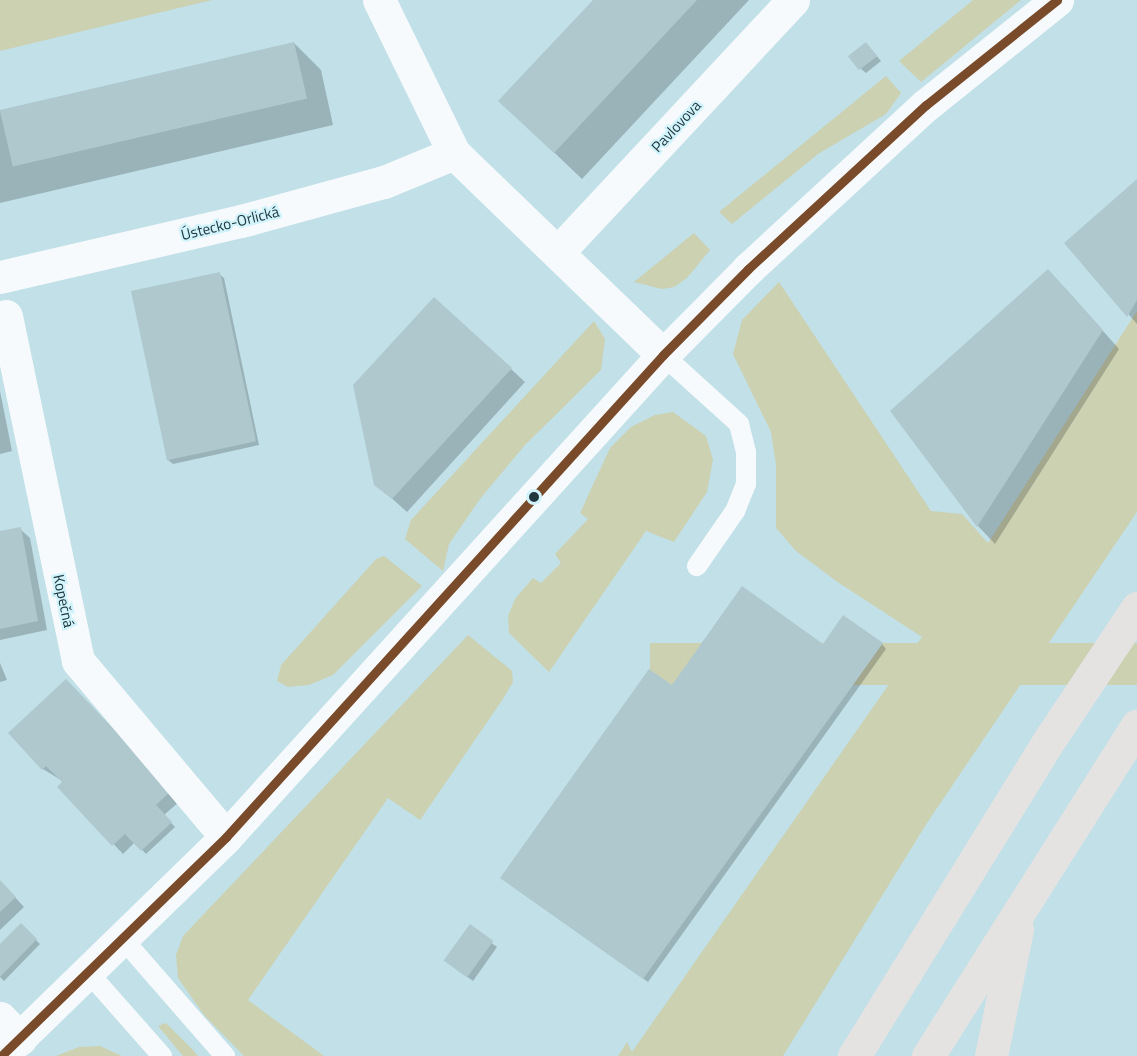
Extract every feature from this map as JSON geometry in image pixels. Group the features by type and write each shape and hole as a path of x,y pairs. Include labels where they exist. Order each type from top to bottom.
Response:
{"main road":[{"path":"854,1056 1052,736 1137,608"},
{"path":"928,1056 1025,897 1137,725"},
{"path":"991,1056 1025,897"}],"street":[{"path":"379,0 454,153 663,355"},
{"name":"Pavlovova","path":"559,252 793,0"},
{"path":"7,1038 88,972 226,837 663,355 748,268 926,105 1057,0"},
{"name":"Ústecko-Orlická","path":"0,276 241,221 384,182 454,153"},
{"name":"Kopečná","path":"6,316 78,661 226,837"}],"lane":[{"path":"663,355 739,424 746,452 746,484 735,511 697,566"},
{"path":"122,938 225,1056"},
{"path":"88,972 162,1056"}],"green space":[{"path":"0,0 212,0 0,51"},
{"path":"973,0 1021,0 921,82 899,61"},
{"path":"886,76 901,93 886,114 818,154 732,224 719,212"},
{"path":"694,233 710,250 687,278 674,287 662,289 634,282"},
{"path":"779,282 931,511 962,514 988,543 1137,311 1137,512 927,823 783,1056 618,1056 627,1042 632,1052 922,637 839,583 796,551 776,528 776,465 771,432 733,354 742,320"},
{"path":"594,321 605,339 601,370 525,445 480,499 449,544 443,571 405,539 411,520"},
{"path":"673,412 706,436 713,460 707,492 674,542 646,531 549,672 509,633 508,616 515,599 533,578 541,583 561,563 555,554 588,519 580,513 610,448 631,427 655,415"},
{"path":"384,556 422,586 333,675 309,685 288,687 277,681 281,665 376,559"},
{"path":"468,635 512,671 513,682 503,699 420,820 388,798 248,1000 324,1056 244,1056 204,1015 178,978 176,955 183,936"},
{"path":"650,643 1137,643 1137,685 650,685"},
{"path":"166,1023 198,1056 183,1056 158,1026"},
{"path":"100,1046 122,1056 56,1056 79,1047"}],"building":[{"path":"593,0 697,0 554,153 498,101"},
{"path":"294,42 307,99 13,166 0,110"},
{"path":"866,42 877,56 859,70 848,56"},
{"path":"1137,179 1137,300 1127,317 1064,243"},
{"path":"1048,269 1103,330 977,527 890,411"},
{"path":"220,272 256,441 167,460 131,291"},
{"path":"434,297 512,368 392,499 374,485 353,385"},
{"path":"21,527 38,621 0,629 0,531"},
{"path":"742,586 823,644 843,615 883,643 643,979 500,878 649,669 672,685"},
{"path":"66,679 172,790 156,805 172,822 141,851 125,834 112,846 57,787 62,782 46,766 42,770 8,733"},
{"path":"0,880 16,897 0,912"},
{"path":"21,923 37,939 0,977 0,944"},
{"path":"470,924 493,941 467,977 444,960"}],"transit line":[{"path":"1,1056 226,837 663,355 748,269 926,105 1057,0"}]}
